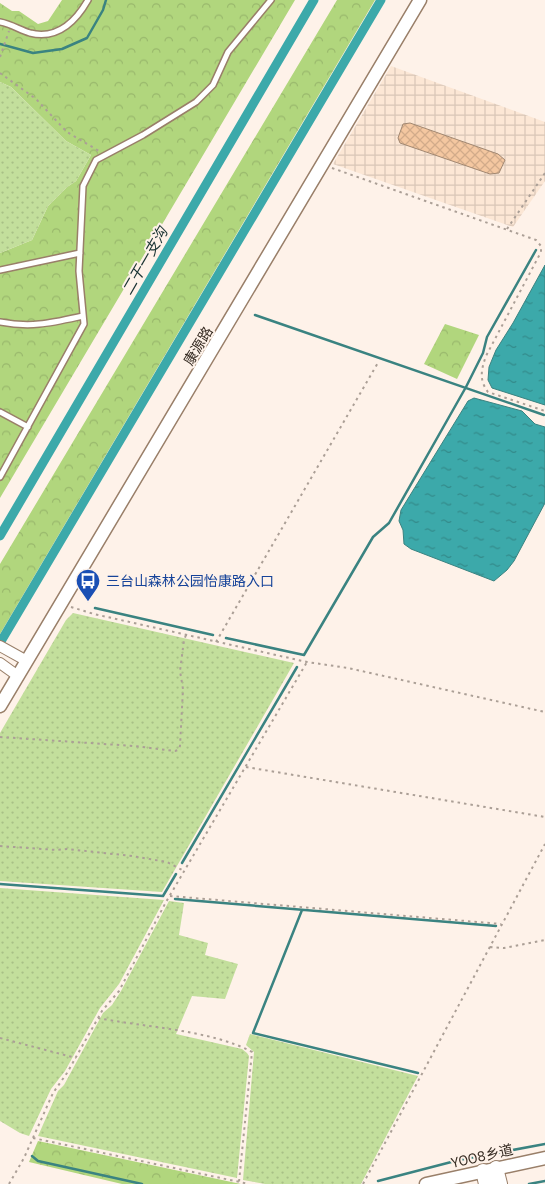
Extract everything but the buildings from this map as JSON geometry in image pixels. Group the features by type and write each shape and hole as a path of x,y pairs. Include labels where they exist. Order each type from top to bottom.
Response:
{"main road":[{"path":"488,1174 500,1184"}],"street":[{"name":"康源路","path":"0,706 420,0"},
{"path":"4,648 27,661"},
{"path":"1,664 18,676"},
{"name":"Y008乡道","path":"426,1184 488,1174 545,1158"}],"lane":[{"path":"0,22 32,33 46,34 70,24 88,0"},
{"path":"0,477 84,324 79,271 83,186 96,160 143,135 196,102 213,85 228,52 271,0"},
{"path":"0,270 80,253"},
{"path":"0,322 21,326 46,324 82,316"},
{"path":"0,412 28,427"}],"path":[{"path":"0,57 7,38"},
{"path":"0,73 36,99 67,132 106,155"},
{"path":"322,165 536,240 541,246 541,252 486,356 481,370 482,385 488,392 545,412"},
{"path":"507,229 545,173"},
{"path":"216,642 378,361"},
{"path":"61,604 94,614 216,642 307,662 348,668 545,712"},
{"path":"0,737 178,750 180,746 183,689 180,672 186,635"},
{"path":"9,1184 33,1138 53,1093 76,1058 98,1018 119,991 170,896 307,662"},
{"path":"246,767 545,817"},
{"path":"364,1184 545,844"},
{"path":"0,846 67,849 132,856 167,862 185,872"},
{"path":"170,896 502,924"},
{"path":"490,947 504,948 545,940"},
{"path":"98,1018 203,1036 242,1047 252,1052 240,1182"},
{"path":"0,1038 76,1058"},
{"path":"33,1138 249,1184"}],"shaded area":[{"path":"391,66 545,122 545,181 513,227 333,164"}],"green space":[{"path":"62,0 295,0 0,498 0,253 32,240 48,206 67,187 76,181 91,155 66,141 11,87 0,82 0,3 12,11 19,11 38,24 48,21"},
{"path":"337,0 375,0 0,634 0,564"},
{"path":"0,82 11,87 66,141 91,155 76,181 67,187 48,206 32,240 0,253"},
{"path":"445,324 479,335 457,379 424,364"},
{"path":"73,613 294,663 162,892 0,881 0,733 66,620"},
{"path":"0,888 164,900 119,984 100,1008 65,1071 51,1089 29,1136 0,1121"},
{"path":"169,901 184,903 179,935 208,943 205,955 238,964 225,999 192,996 176,1034 242,1049 249,1056 237,1178 38,1136 58,1091 64,1085 103,1013 112,1005 121,991"},
{"path":"250,1034 418,1076 361,1184 265,1184 243,1180 254,1052 246,1045"},
{"path":"38,1141 241,1184 122,1184 29,1162"}],"water":[{"path":"545,265 545,405 492,388 488,380 489,367 496,350"},
{"path":"474,398 522,411 535,424 545,427 545,503 514,561 494,581 411,549 404,544 403,530 399,521 401,510 468,401"}],"waterway":[{"path":"0,44 33,53 62,49 87,38 103,10 106,0"},
{"name":"二干一支沟","path":"0,536 314,0"},
{"path":"0,643 381,0"},
{"path":"226,638 304,655 373,537 389,523 466,387 483,353 487,337 536,250"},
{"path":"255,315 544,415"},
{"path":"95,608 213,635"},
{"path":"182,863 297,667"},
{"path":"163,896 176,874"},
{"path":"0,884 163,896"},
{"path":"175,899 496,926"},
{"path":"302,910 253,1033 418,1073"},
{"path":"378,1181 459,1160 545,1144"},
{"path":"32,1156 38,1161 142,1184"},
{"path":"529,1184 545,1181"}],"place":[{"name":"三台山森林公园怡康路入口","path":"88,602"}]}
